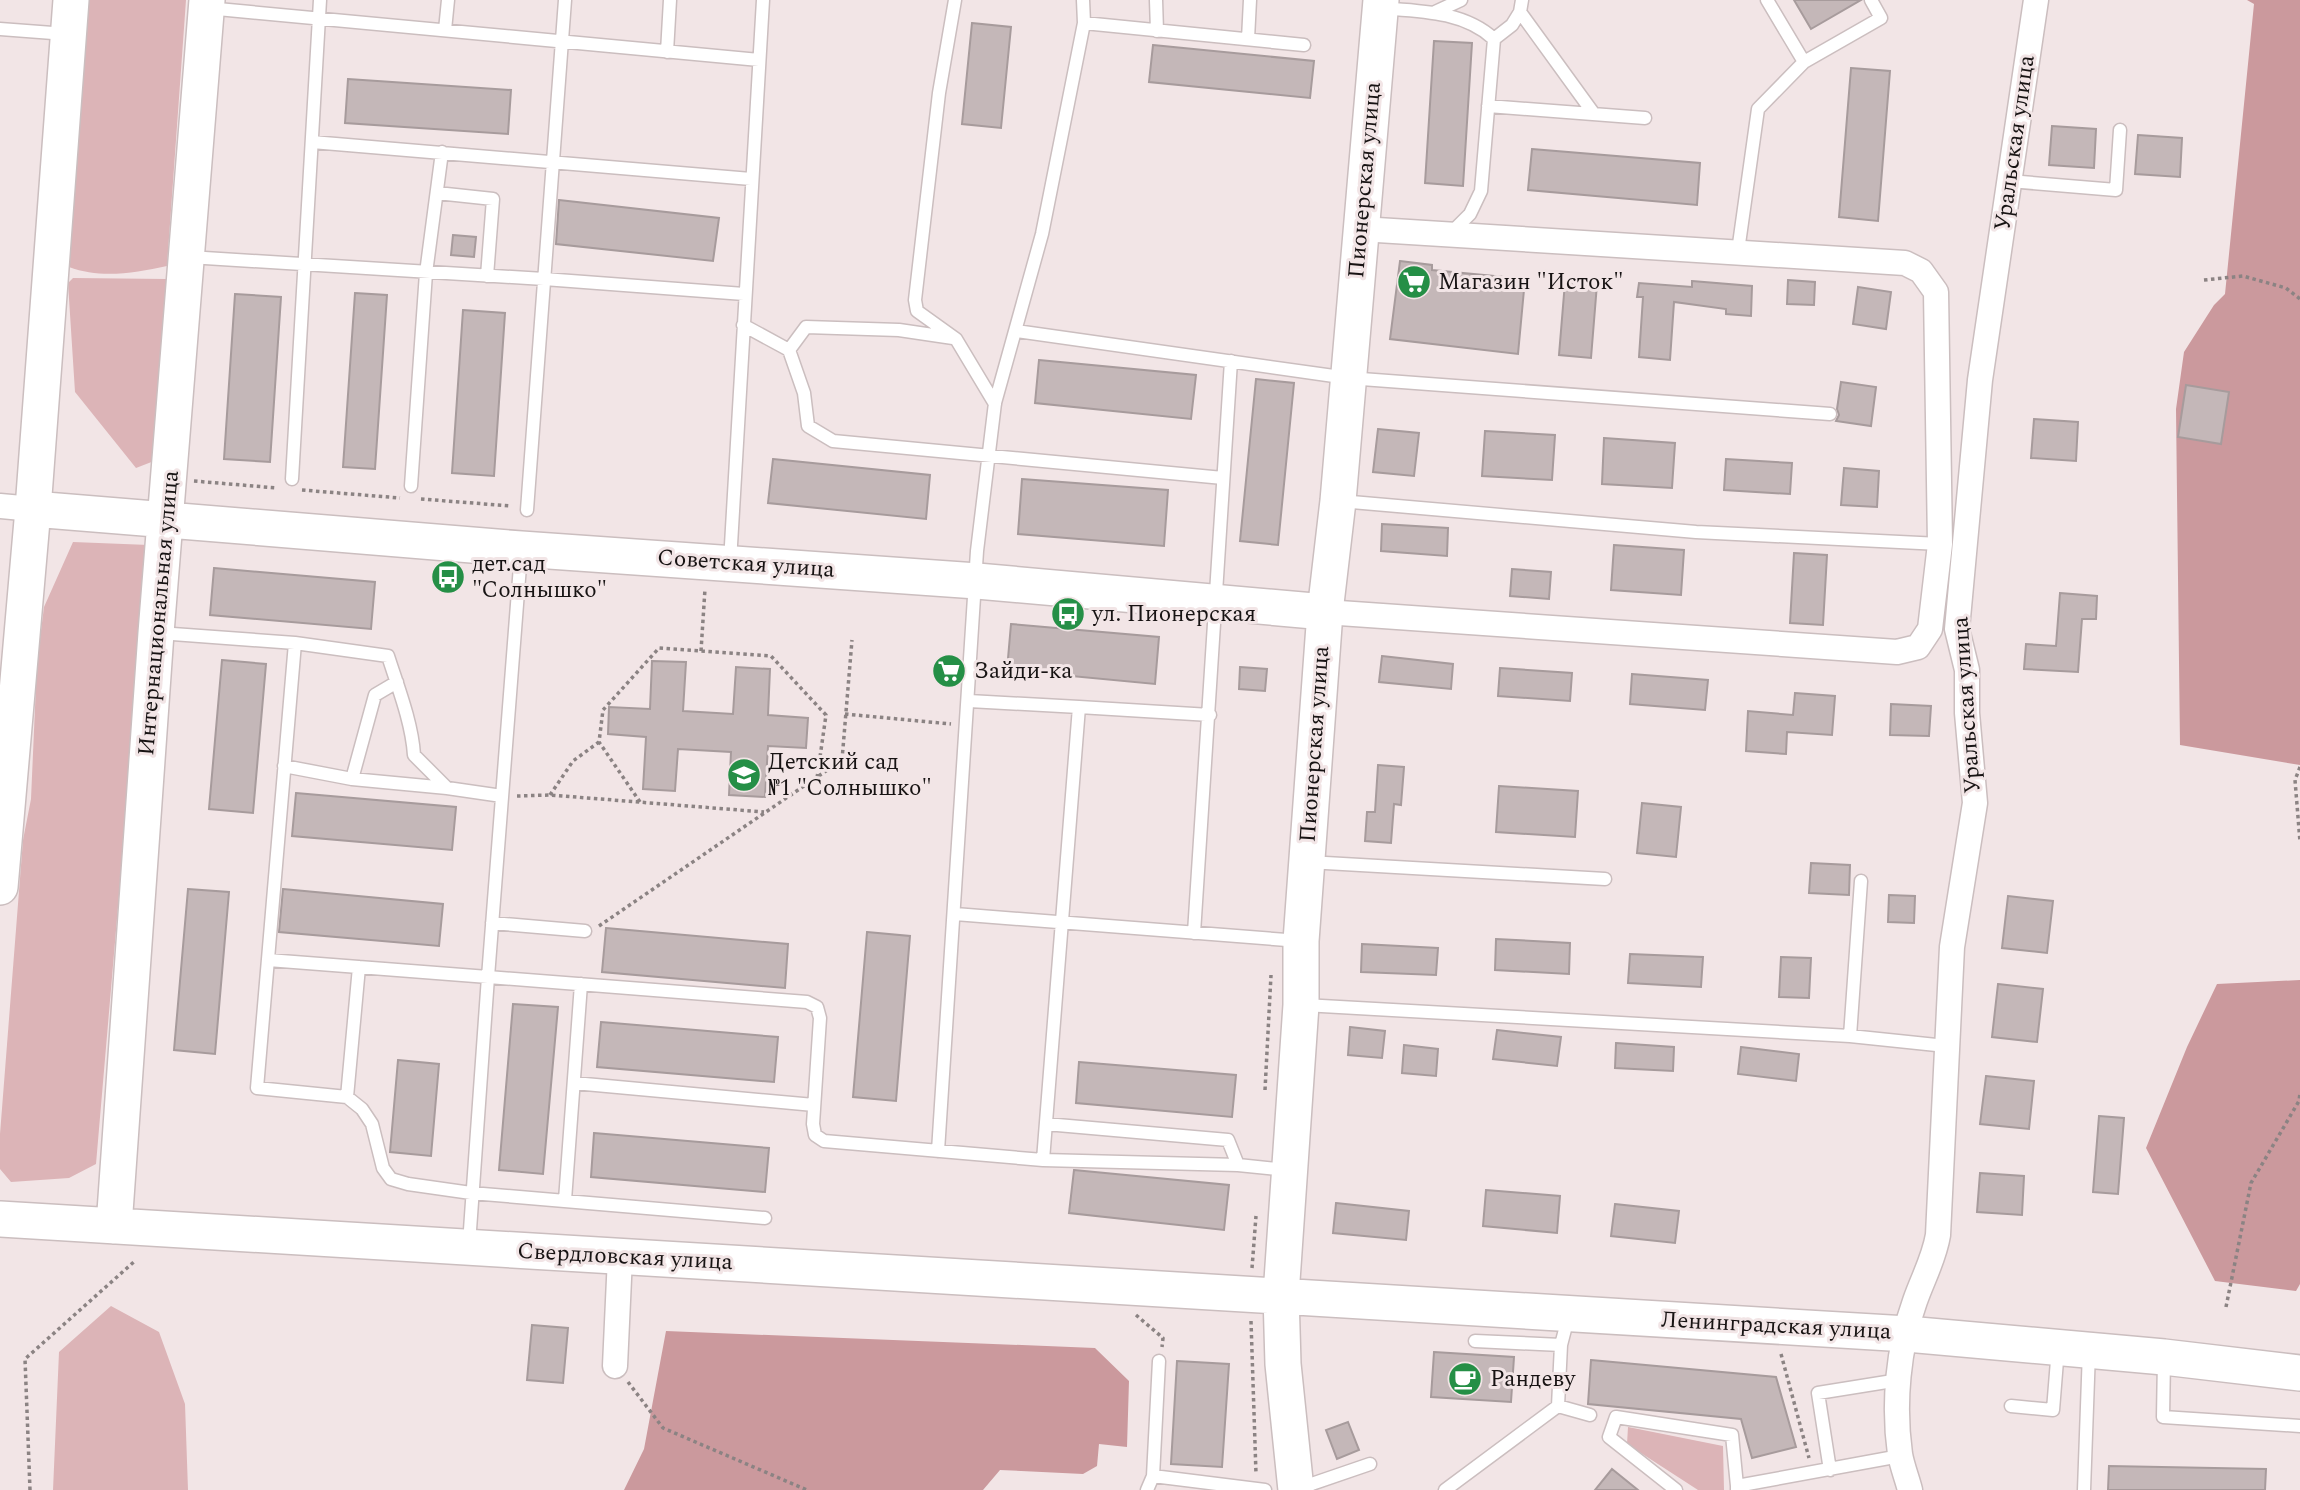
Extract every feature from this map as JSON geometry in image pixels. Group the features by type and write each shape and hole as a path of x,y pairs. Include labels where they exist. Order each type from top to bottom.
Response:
{"main road":[{"name":"Интернациональная улица","path":"114,1226 156,633 207,4"},
{"name":"Пионерская улица","path":"1296,1490 1283,1364 1266,1294 1290,1171 1301,1005 1301,941 1325,612 1338,500 1381,4"},
{"path":"0,887 17,507 69,17"},
{"name":"Советская улица","path":"17,507 521,549 718,570 977,581 1325,612"},
{"name":"Свердловская улица","path":"0,1219 1266,1294"},
{"name":"Ленинградская улица","path":"1266,1294 1565,1329 1906,1334 2164,1357 2300,1373"}],"street":[{"name":"Уральская улица","path":"1910,1490 1900,1456 1896,1410 1906,1334 1915,1302 1935,1253 1938,1235 1952,947 1975,803 1967,713 1967,670 1957,629 1980,380 2036,0"},
{"path":"1325,612 1897,652 1918,647 1930,629 1940,544 1936,292 1921,271 1905,263 1361,229"},
{"path":"1930,629 1947,625 1957,629"},
{"path":"615,1366 620,1257"}],"lane":[{"path":"291,484 320,0"},
{"path":"445,30 448,0"},
{"path":"527,510 565,0"},
{"path":"667,52 670,0"},
{"path":"718,570 743,325 762,0"},
{"path":"955,0 939,93 915,300 917,311 956,339 995,404"},
{"path":"939,1151 977,551 995,404 1042,234 1084,23 1083,0"},
{"path":"1156,0 1157,30"},
{"path":"1248,40 1250,0"},
{"path":"1433,13 1461,0"},
{"path":"1767,0 1804,61"},
{"path":"1738,251 1758,108 1804,61 1881,18 1871,0"},
{"path":"207,4 318,19 759,60"},
{"path":"1381,4 1452,17 1484,30 1494,39"},
{"path":"1448,235 1471,214 1481,191 1494,39 1512,25 1521,6"},
{"path":"1521,6 1594,114"},
{"path":"0,29 69,17"},
{"path":"1084,23 1304,45"},
{"path":"1488,106 1645,118"},
{"path":"2009,181 2116,190 2120,130"},
{"path":"312,142 751,179"},
{"path":"413,493 425,273 442,152"},
{"path":"437,193 493,199 486,276"},
{"path":"187,257 744,294"},
{"path":"743,325 789,350 804,393 808,426 832,441 1223,478"},
{"path":"789,350 806,327 899,330 956,339"},
{"path":"1016,331 1348,378 1830,414"},
{"path":"1194,933 1231,361"},
{"path":"1338,500 1696,532 1940,544"},
{"path":"469,1247 521,549"},
{"path":"156,633 295,643 388,656 412,730 414,755 447,788"},
{"path":"295,643 257,1088 347,1097 362,1109 372,1124 383,1168 391,1179 439,1190 765,1218"},
{"path":"352,779 375,695 397,682"},
{"path":"969,701 1209,715"},
{"path":"1043,1160 1079,707"},
{"path":"284,766 352,779 502,796"},
{"path":"1306,862 1605,879"},
{"path":"1850,1036 1861,881"},
{"path":"955,914 1301,941"},
{"path":"492,923 590,930"},
{"path":"268,960 807,1002 817,1007 820,1018 814,1105 815,1135 824,1141 1043,1160 1238,1165 1290,1171"},
{"path":"347,1097 359,967"},
{"path":"565,1200 582,984"},
{"path":"1301,1005 1850,1036 1946,1046"},
{"path":"574,1083 814,1105"},
{"path":"1046,1124 1228,1140 1238,1165"},
{"path":"1445,1490 1558,1406 1565,1329 1475,1341"},
{"path":"2011,1406 2053,1410 2073,1349"},
{"path":"2073,1349 2084,1490"},
{"path":"2164,1357 2163,1417 2300,1426"},
{"path":"1147,1490 1153,1476 1159,1361"},
{"path":"1830,1470 1818,1393 1899,1380"},
{"path":"1558,1406 1590,1415"},
{"path":"1675,1490 1609,1437 1616,1417 1732,1435 1737,1488 1900,1456"},
{"path":"1288,1490 1296,1490 1370,1464"},
{"path":"1153,1476 1265,1490"}],"path":[{"path":"2204,280 2244,276 2286,288 2300,299"},
{"path":"191,481 278,488"},
{"path":"291,484 402,498"},
{"path":"413,493 513,506"},
{"path":"701,651 718,570"},
{"path":"590,930 842,760 852,640"},
{"path":"640,802 599,742 603,710 659,648 771,656 826,715 817,778"},
{"path":"845,714 968,726"},
{"path":"550,795 573,761 599,742"},
{"path":"2300,767 2295,780 2300,842"},
{"path":"502,796 550,795 766,812"},
{"path":"2226,1307 2251,1183 2299,1101 2300,1093"},
{"path":"30,1490 25,1359 136,1260"},
{"path":"1136,1288 1136,1315 1163,1338 1159,1361"},
{"path":"1779,1349 1813,1473"},
{"path":"615,1366 663,1428 807,1490"}],"shaded area":[{"path":"86,0 186,0 167,266 130,273 105,274 69,267"},
{"path":"2247,0 2300,0 2300,765 2180,745 2176,409 2184,352 2214,305 2225,294 2254,4"},
{"path":"73,278 167,279 154,461 136,468 75,392 68,283"},
{"path":"73,542 149,545 96,1164 69,1178 11,1182 0,1169 0,1134 23,840 31,799 37,662 44,607"},
{"path":"2300,980 2300,1284 2296,1291 2215,1281 2146,1148 2187,1047 2217,984"},
{"path":"111,1306 159,1332 185,1404 188,1490 53,1490 59,1352"},
{"path":"666,1331 1095,1348 1129,1381 1127,1447 1099,1444 1097,1466 1083,1474 1000,1470 983,1490 624,1490 644,1449"},
{"path":"1628,1427 1723,1446 1724,1490 1698,1490 1627,1444"}],"building":[{"path":"1794,0 1861,0 1811,29"},
{"path":"972,23 1011,27 1001,128 962,124"},
{"path":"1434,41 1472,43 1463,186 1425,183"},
{"path":"1153,45 1314,61 1310,98 1149,82"},
{"path":"1851,68 1890,71 1878,221 1839,217"},
{"path":"348,79 511,90 508,134 345,123"},
{"path":"2052,126 2096,129 2094,168 2049,165"},
{"path":"2138,135 2182,138 2180,177 2135,174"},
{"path":"1532,149 1700,163 1697,205 1528,190"},
{"path":"559,200 719,218 713,261 556,244"},
{"path":"453,235 476,237 474,257 451,255"},
{"path":"1400,261 1432,265 1432,270 1525,279 1518,354 1390,339"},
{"path":"1788,280 1815,282 1814,305 1787,304"},
{"path":"1692,281 1752,286 1751,316 1726,314 1726,309 1674,302 1670,360 1639,357 1643,297 1637,297 1639,283 1692,287"},
{"path":"1565,282 1597,284 1591,358 1559,355"},
{"path":"1858,287 1891,292 1886,329 1853,324"},
{"path":"355,293 387,295 375,469 343,467"},
{"path":"235,294 281,297 270,462 224,459"},
{"path":"463,310 505,313 494,476 452,473"},
{"path":"1039,360 1196,375 1191,419 1035,403"},
{"path":"1256,379 1294,383 1278,545 1240,541"},
{"path":"1841,382 1876,387 1871,426 1836,421 1839,415 1837,409"},
{"path":"2186,385 2229,392 2221,444 2178,437"},
{"path":"2034,419 2078,422 2076,461 2031,458"},
{"path":"1378,429 1419,433 1414,476 1373,472"},
{"path":"1485,431 1555,435 1552,480 1482,476"},
{"path":"1604,438 1675,443 1672,488 1602,484"},
{"path":"773,459 930,475 926,519 768,503"},
{"path":"1726,459 1792,463 1790,494 1724,490"},
{"path":"1844,468 1879,471 1877,507 1841,505"},
{"path":"1022,479 1168,490 1164,546 1018,534"},
{"path":"1382,524 1448,528 1447,556 1381,551"},
{"path":"1614,545 1684,550 1681,595 1611,590"},
{"path":"1794,553 1827,555 1823,625 1790,623"},
{"path":"214,568 375,582 371,629 210,615"},
{"path":"1512,569 1551,572 1549,599 1510,596"},
{"path":"2060,593 2097,596 2096,619 2082,619 2078,672 2024,669 2026,644 2056,646"},
{"path":"1011,624 1159,637 1155,684 1007,670"},
{"path":"1382,656 1453,664 1451,689 1379,682"},
{"path":"222,660 266,664 253,813 209,809"},
{"path":"652,661 686,662 683,711 733,714 736,667 770,669 768,715 808,718 806,748 768,746 765,797 729,795 731,752 678,749 675,791 643,789 646,737 608,734 609,707 650,709"},
{"path":"1240,667 1267,669 1265,691 1239,689"},
{"path":"1500,668 1572,673 1570,701 1498,696"},
{"path":"1632,674 1708,680 1705,710 1630,704"},
{"path":"1795,693 1835,696 1832,735 1787,732 1786,754 1746,751 1748,711 1793,715"},
{"path":"1891,704 1931,706 1929,736 1890,735"},
{"path":"1378,765 1404,767 1401,805 1394,804 1391,843 1365,841 1367,812 1375,812"},
{"path":"1499,786 1578,791 1575,837 1496,832"},
{"path":"296,793 456,807 452,850 292,836"},
{"path":"1642,803 1681,807 1676,857 1637,853"},
{"path":"1811,863 1850,865 1849,895 1809,893"},
{"path":"188,889 229,892 215,1054 174,1050"},
{"path":"283,889 443,904 439,946 279,932"},
{"path":"1889,895 1915,896 1914,923 1888,922"},
{"path":"2008,896 2053,901 2047,953 2002,948"},
{"path":"606,928 788,944 785,988 602,972"},
{"path":"867,932 910,936 896,1101 853,1097"},
{"path":"1496,939 1570,943 1569,974 1495,970"},
{"path":"1362,944 1438,948 1436,975 1361,972"},
{"path":"1630,954 1703,957 1701,987 1628,983"},
{"path":"1781,957 1811,958 1809,998 1779,997"},
{"path":"1998,984 2043,989 2037,1042 1992,1037"},
{"path":"513,1004 558,1007 543,1174 499,1170"},
{"path":"601,1022 778,1037 774,1082 597,1067"},
{"path":"1350,1027 1385,1031 1382,1058 1348,1055"},
{"path":"1497,1030 1561,1037 1557,1066 1493,1059"},
{"path":"1616,1043 1674,1047 1673,1071 1615,1068"},
{"path":"1404,1045 1438,1049 1436,1076 1402,1073"},
{"path":"1741,1047 1799,1054 1796,1081 1738,1074"},
{"path":"398,1060 439,1064 431,1156 390,1152"},
{"path":"1079,1062 1236,1075 1232,1117 1076,1103"},
{"path":"1986,1076 2034,1081 2029,1129 1980,1124"},
{"path":"2099,1116 2124,1118 2118,1194 2093,1192"},
{"path":"594,1133 769,1148 765,1192 591,1177"},
{"path":"1074,1170 1229,1185 1224,1230 1069,1213"},
{"path":"1980,1173 2024,1176 2022,1215 1977,1212"},
{"path":"1486,1190 1560,1196 1557,1233 1483,1226"},
{"path":"1336,1203 1409,1211 1406,1240 1333,1233"},
{"path":"1615,1204 1679,1211 1675,1243 1611,1236"},
{"path":"532,1325 568,1328 563,1383 527,1380"},
{"path":"1434,1352 1514,1357 1511,1402 1431,1397"},
{"path":"1591,1360 1776,1377 1796,1447 1752,1458 1741,1419 1588,1404"},
{"path":"1177,1361 1229,1364 1222,1467 1171,1464"},
{"path":"1348,1422 1359,1450 1337,1459 1326,1430"},
{"path":"2109,1466 2266,1469 2265,1490 2108,1490"},
{"path":"1612,1469 1638,1490 1595,1490"}],"place":[{"name":"Магазин \"Исток\"","path":"1414,282"},
{"name":"дет.сад \"Солнышко\"","path":"448,577"},
{"name":"ул. Пионерская","path":"1068,614"},
{"name":"Зайди-ка","path":"949,671"},
{"name":"Детский сад №1 \"Солнышко\"","path":"744,775"},
{"name":"Рандеву","path":"1465,1379"}]}
